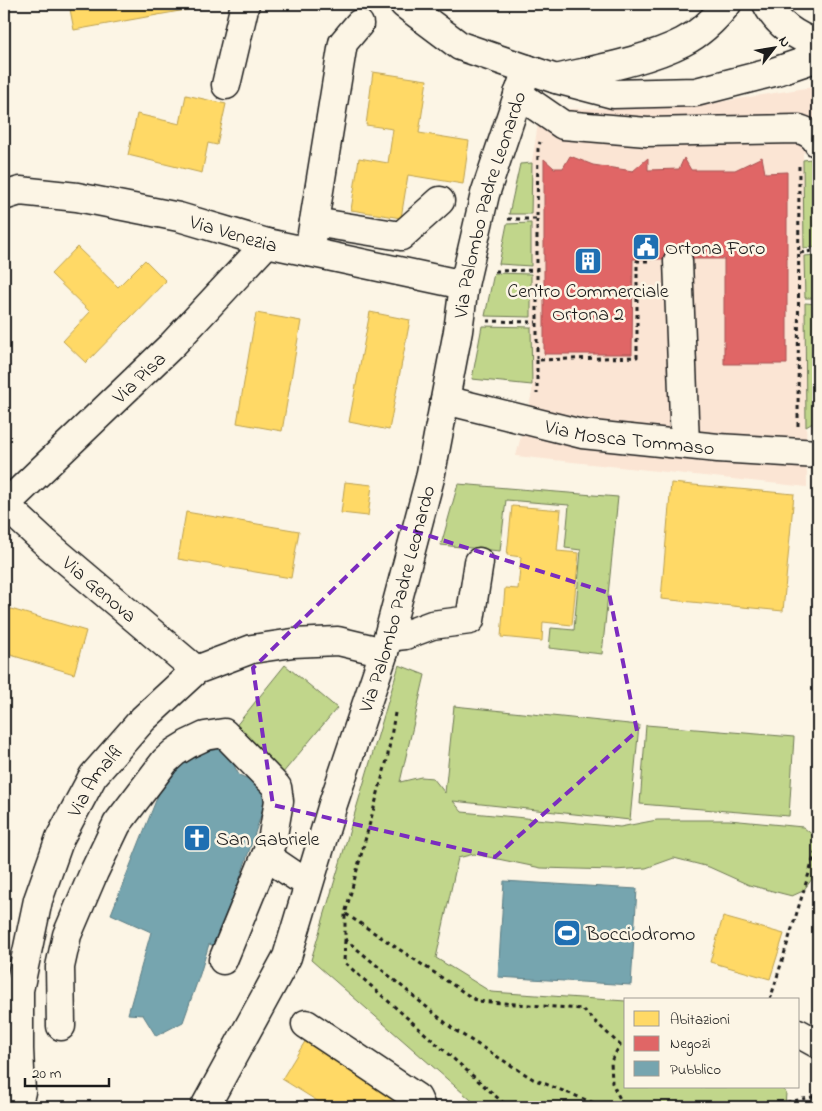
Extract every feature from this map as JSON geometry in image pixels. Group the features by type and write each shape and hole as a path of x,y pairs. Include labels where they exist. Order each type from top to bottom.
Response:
{"street":[{"path":"226,85 246,4"},
{"path":"404,4 460,46 527,69 613,94 696,92 774,72 818,57"},
{"path":"556,78 608,68 683,42 715,18 727,4"},
{"path":"767,4 786,27 806,40 818,44"},
{"path":"309,252 343,43 359,24"},
{"name":"Via Palombo Padre Leonardo","path":"205,1107 286,958 333,804 386,645 430,478 458,331 464,285 480,214 527,69"},
{"path":"518,94 563,125 646,132 809,136"},
{"name":"Via Venezia","path":"4,196 20,192 78,197 178,218 267,243 464,285"},
{"path":"314,222 401,236 440,201"},
{"name":"Via Pisa","path":"4,505 172,345 267,243"},
{"path":"678,262 685,444"},
{"name":"Via Mosca Tommaso","path":"445,400 582,434 818,454"},
{"name":"Via Genova","path":"4,505 196,670"},
{"path":"386,645 405,635 432,625 470,620 479,562"},
{"name":"Via Amalfi","path":"16,1107 21,1092 19,990 38,900 60,838 93,776 143,719 196,670 252,649 293,643 338,641 386,645"},
{"path":"61,1026 60,967 68,935 94,872 117,824 144,786 175,752 205,736 224,733 277,787 279,801 272,841 224,960"},
{"path":"266,856 297,877"},
{"path":"306,1024 417,1098 421,1107"},
{"path":"800,1034 818,1044"}],"path":[{"path":"537,400 538,149 547,114"},
{"path":"798,429 800,253 809,136"},
{"path":"480,214 506,219 537,219"},
{"path":"800,253 818,250"},
{"path":"537,360 637,357 637,261 678,262"},
{"path":"492,271 537,270"},
{"path":"481,320 536,322"},
{"path":"396,706 387,760 345,914 344,962 508,1107"},
{"path":"771,998 818,844"},
{"path":"345,914 477,1001 582,1009 620,1045 611,1061 612,1083 624,1107"},
{"path":"345,940 453,1029 532,1079 604,1107"},
{"path":"763,1107 818,1096"}],"highlighted area":[{"path":"398,526 609,593 637,731 495,857 273,805 253,668"}],"shaded area":[{"path":"818,86 818,149 803,153 807,487 516,456 532,393 530,174 541,105 559,109 688,107"}],"green space":[{"path":"811,159 816,247 804,248 803,160"},
{"path":"532,163 531,214 509,214 520,164"},
{"path":"531,223 531,266 499,264 507,224"},
{"path":"817,255 818,298 805,298 804,256"},
{"path":"494,273 531,274 531,317 485,316"},
{"path":"805,303 818,304 818,420 806,427"},
{"path":"482,326 531,327 532,385 472,379"},
{"path":"458,484 618,497 602,654 549,648 551,628 574,630 581,550 565,548 569,505 506,500 500,551 441,545"},
{"path":"285,665 337,708 282,774 231,732"},
{"path":"399,665 425,675 400,782 421,777 433,778 445,793 454,706 639,725 630,820 453,801 462,812 620,827 657,820 729,820 803,827 814,836 818,847 818,871 803,891 792,896 749,885 709,867 674,858 646,868 614,870 541,868 474,854 458,858 436,958 491,992 624,1001 624,1088 782,1088 786,1093 785,1107 479,1107 311,960"},
{"path":"646,725 794,737 789,816 640,804"}],"building: Abitazioni":[{"path":"69,4 202,4 202,7 74,30"},
{"path":"373,72 427,80 419,133 469,141 463,184 408,175 401,218 351,210 359,158 388,163 393,129 366,125"},
{"path":"186,95 226,104 217,145 208,143 202,173 128,155 137,114 180,124"},
{"path":"77,247 118,287 145,260 166,281 86,363 63,341 90,312 51,274"},
{"path":"370,312 410,320 389,430 349,422"},
{"path":"256,313 301,321 282,431 237,423"},
{"path":"345,482 372,485 368,516 341,513"},
{"path":"671,483 794,494 783,611 661,599"},
{"path":"512,506 561,510 557,551 579,553 572,625 543,622 542,641 501,637 505,588 518,589 521,557 507,555"},
{"path":"186,512 299,531 291,578 178,559"},
{"path":"4,607 86,631 74,674 4,653"},
{"path":"723,917 784,934 770,979 710,962"},
{"path":"309,1035 402,1094 394,1107 327,1107 282,1079"}],"building: Negozi":[{"name":"Centro Commerciale Ortona 2","path":"570,156 593,165 633,171 648,158 648,170 679,169 684,158 691,170 735,170 762,157 765,173 787,172 787,364 724,364 724,259 633,259 632,354 544,354 544,159 554,168 563,168"}],"building: Pubblico":[{"name":"San Gabriele","path":"219,737 239,775 270,788 217,947 209,944 183,1022 156,1036 143,1015 128,1014 151,932 111,914 172,760"},
{"name":"Bocciodromo","path":"504,881 637,889 631,985 498,977"}],"place":[{"name":"Ortona Foro","path":"646,247"},
{"name":"Centro Commerciale Ortona 2","path":"588,261"},
{"name":"San Gabriele","path":"197,838"},
{"name":"Bocciodromo","path":"567,933"}]}
